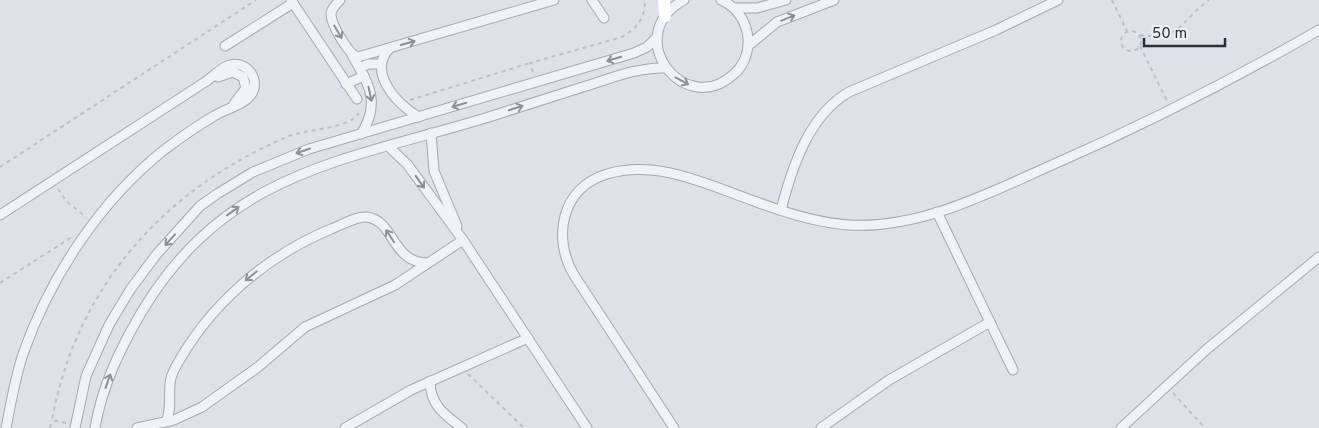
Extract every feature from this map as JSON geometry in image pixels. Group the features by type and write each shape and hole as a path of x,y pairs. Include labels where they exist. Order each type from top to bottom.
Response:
{"street":[{"path":"340,0 333,8 332,20 362,72 372,102 369,119 361,134"},
{"path":"352,55 360,57 554,0"},
{"path":"592,0 604,18"},
{"path":"75,428 86,376 109,325 147,267 200,206 235,182 272,163 309,149 634,53 647,47 657,37 665,16 664,0"},
{"path":"665,16 684,0"},
{"path":"657,37 659,54 666,68 681,81 691,85 710,86 720,83 736,72 742,64 748,46 744,21 734,8 722,0"},
{"path":"734,8 757,8 786,0"},
{"path":"748,46 766,29 777,22 834,0"},
{"path":"781,210 800,153 820,117 833,102 849,92 996,30 1058,0"},
{"path":"224,46 292,2 357,99"},
{"path":"674,428 569,267 562,239 562,220 567,208 578,192 593,180 611,173 630,171 664,173 698,179 781,210 830,223 849,225 882,223 937,212 1033,174 1171,110 1319,30"},
{"path":"390,48 381,64 382,76 399,102 420,117"},
{"path":"0,215 230,65 239,64 247,68 253,75 254,89 246,100 193,129 155,157 117,193 87,234 59,276 31,335 15,382 6,428"},
{"path":"346,84 362,72 368,64 381,64"},
{"path":"95,428 108,380 126,339 157,286 200,238 233,210 285,180 322,166 634,71 666,68"},
{"path":"431,133 434,171 463,240"},
{"path":"388,146 407,164 463,240 587,428"},
{"path":"937,212 1013,370"},
{"path":"166,422 171,400 170,381 174,369 211,316 247,279 296,245 358,218 368,217 382,224 399,250 407,258 416,262 427,263"},
{"path":"137,428 166,422 189,414 252,371 300,330 384,291 463,240"},
{"path":"1121,428 1207,348 1319,257"},
{"path":"820,428 858,400 920,360 990,322"},
{"path":"345,428 393,399 528,338"},
{"path":"430,381 431,395 437,407 462,428"},
{"path":"171,400 189,414"}],"path":[{"path":"0,167 256,0"},
{"path":"399,102 622,37 640,24 645,0"},
{"path":"1112,0 1127,32"},
{"path":"1140,46 1134,50 1124,47 1121,40 1127,32 1134,31 1140,36 1156,38 1174,32 1209,0"},
{"path":"1140,36 1140,46 1171,110"},
{"path":"530,63 536,82"},
{"path":"53,181 66,200 95,223"},
{"path":"0,283 66,239 87,234"},
{"path":"461,367 524,428"},
{"path":"1166,386 1205,428"},
{"path":"50,428 52,420"}]}
